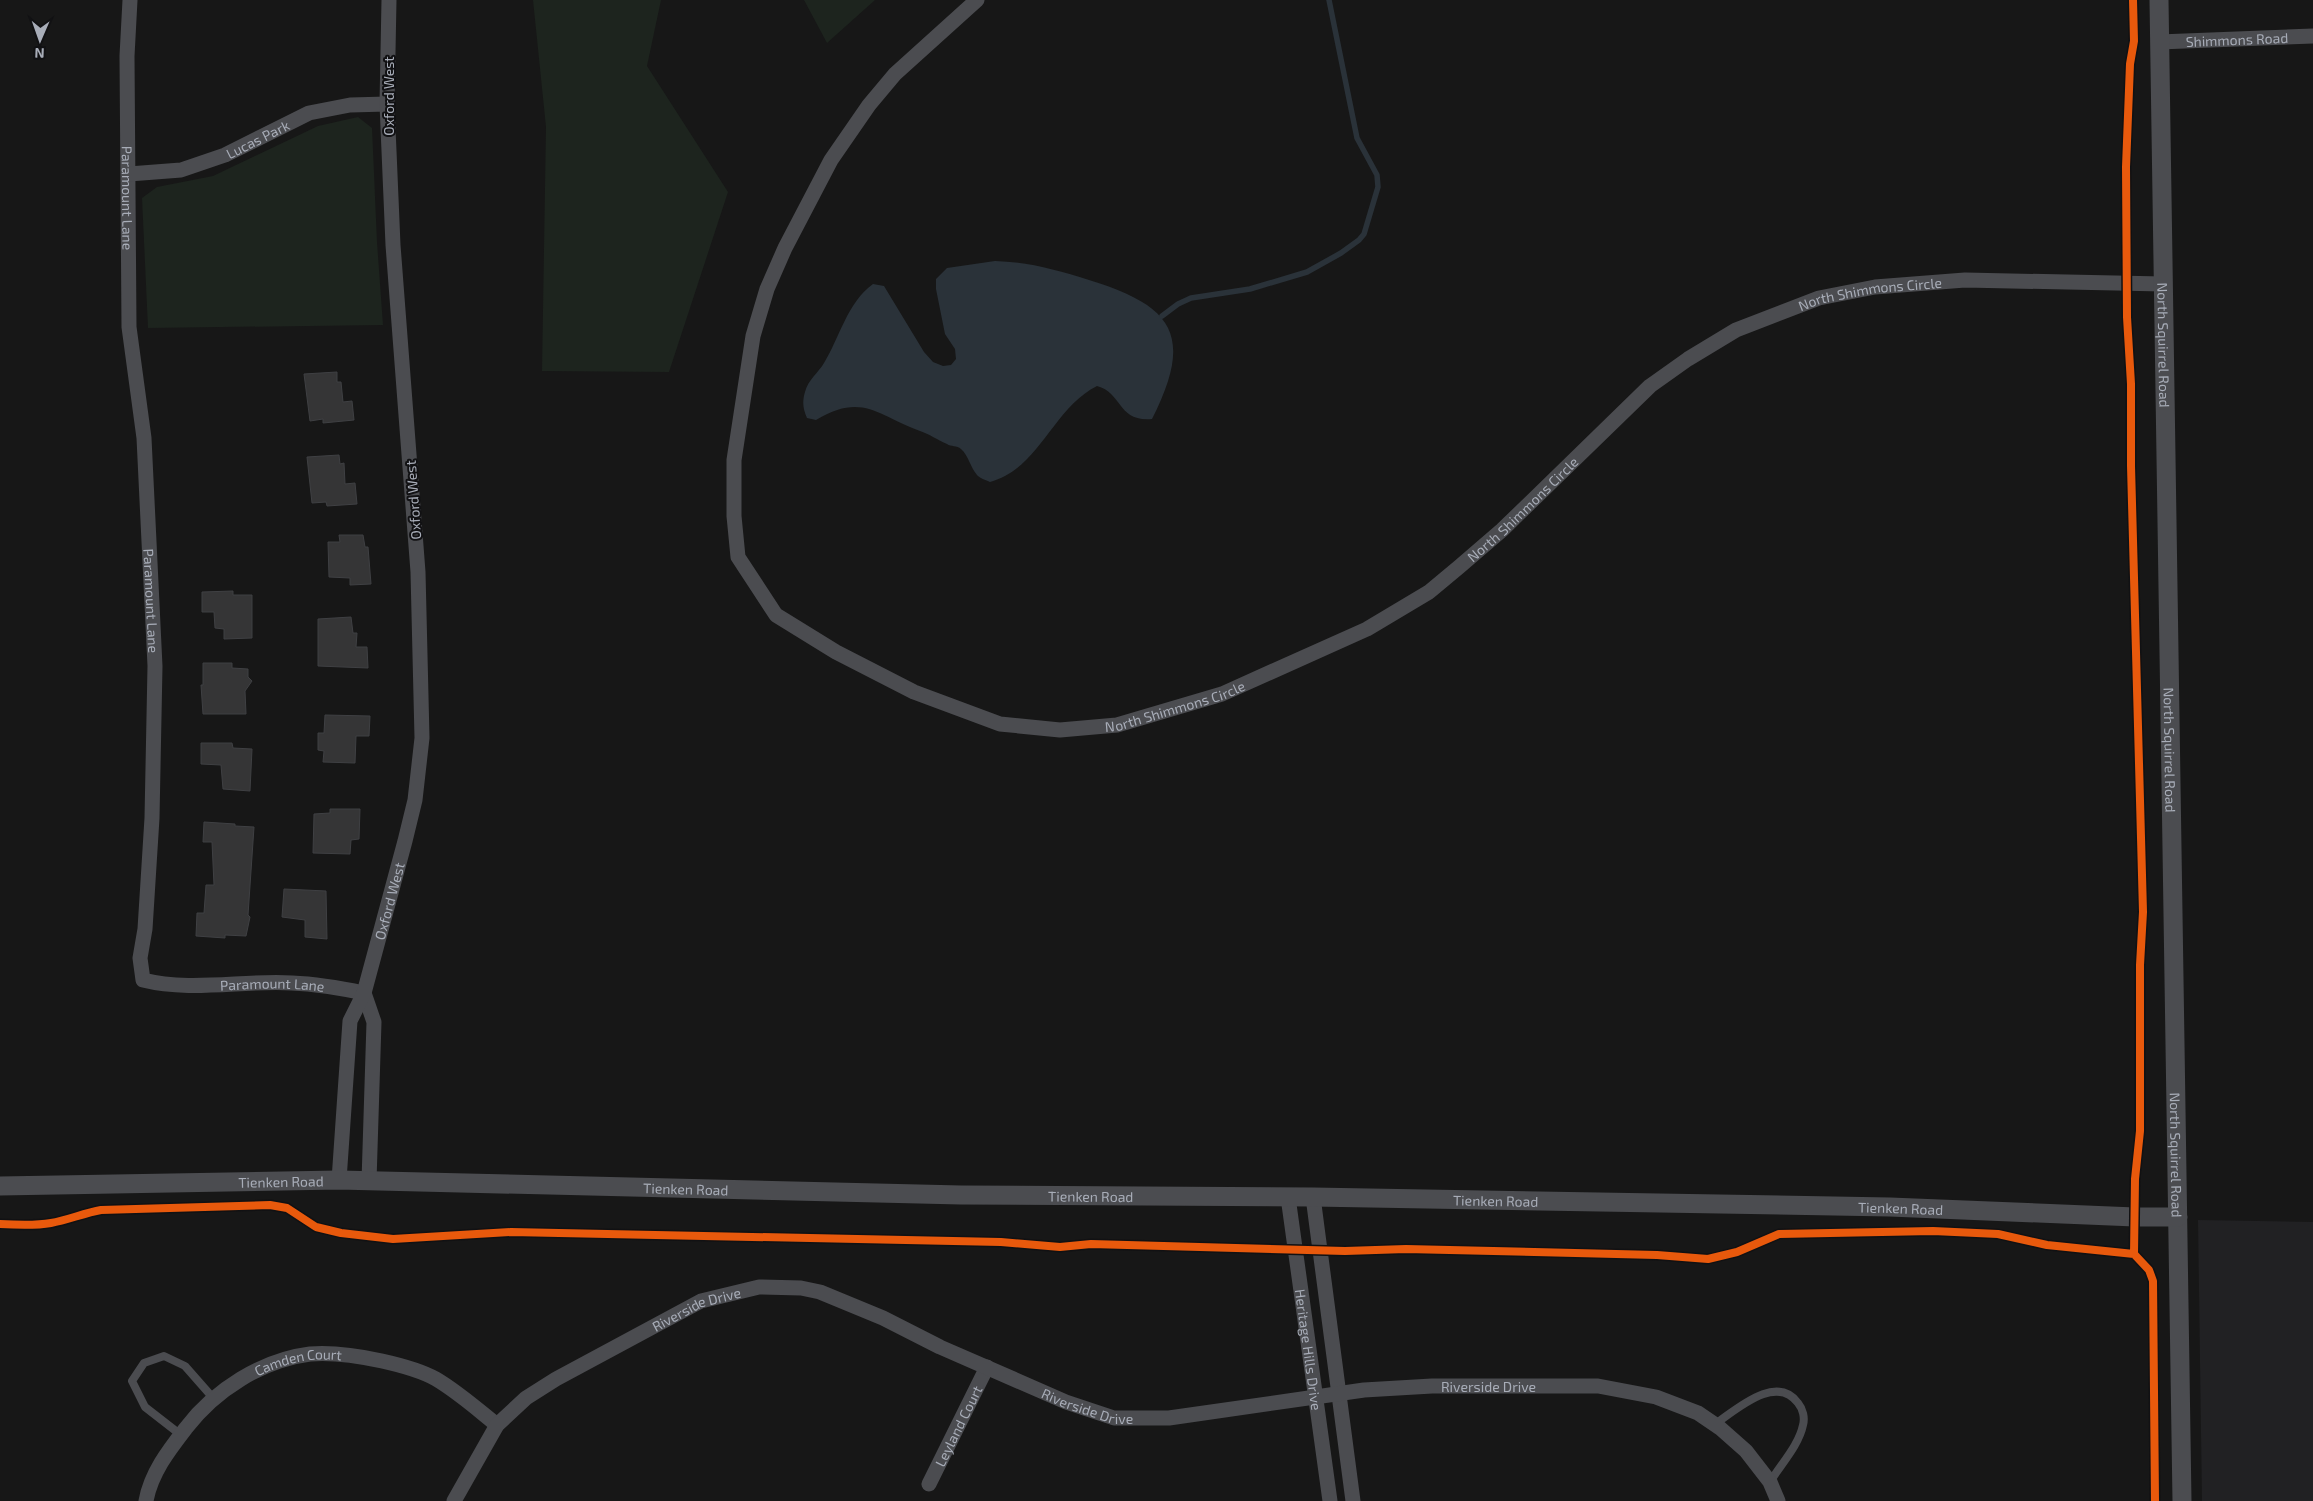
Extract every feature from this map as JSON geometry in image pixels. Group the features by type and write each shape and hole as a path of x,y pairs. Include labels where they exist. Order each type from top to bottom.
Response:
{"street":[{"name":"Paramount Lane","path":"130,0 127,56 129,327 144,438 155,666 152,818 145,929 140,958 143,980 165,986 292,982 337,987 364,993"},
{"name":"Oxford West","path":"339,1180 350,1021 364,993 415,800 422,738 418,572 393,246 386,104 390,0"},
{"name":"North Squirrel Road","path":"2159,0 2182,1501"},
{"name":"North Shimmons Circle","path":"972,3 895,74 869,105 831,160 785,248 767,289 753,336 743,388 734,460 734,516 738,557 776,615 836,652 914,692 1000,724 1060,730 1117,726 1222,694 1367,629 1429,592 1466,561 1502,530 1650,386 1688,358 1736,330 1819,298 1875,287 1965,280 2163,284"},
{"name":"Shimmons Road","path":"2159,42 2313,36"},
{"name":"Lucas Park","path":"129,174 180,170 225,155 309,113 350,105 386,104"},
{"path":"364,993 374,1022 369,1181"},
{"name":"Tienken Road","path":"1,1186 339,1180 961,1195 1313,1197 1880,1206 2135,1217 2178,1217"},
{"name":"Heritage Hills Drive","path":"1288,1197 1330,1501"},
{"name":"Heritage Hills Drive","path":"1313,1197 1353,1501"},
{"name":"Riverside Drive","path":"454,1501 497,1425 526,1398 556,1379 701,1301 759,1288 801,1288 820,1292 883,1318 1066,1402 1114,1418 1169,1418 1339,1393 1467,1385 1598,1386 1656,1397 1698,1413 1746,1451 1770,1482 1778,1501"},
{"name":"Camden Court","path":"146,1501 156,1471 200,1410 227,1388 264,1366 309,1354 363,1356 400,1364 435,1378 464,1398 497,1425"},
{"name":"Leyland Court","path":"929,1484 987,1367"}],"lane":[{"path":"181,1435 145,1407 132,1381 144,1363 164,1356 185,1366 214,1399"},
{"path":"1714,1424 1764,1393 1778,1392 1793,1396 1802,1408 1804,1423 1800,1436 1770,1482"}],"shaded area":[{"path":"533,0 661,0 647,66 728,192 669,372 542,371 546,127"},
{"path":"804,0 875,0 827,43"},
{"path":"358,117 372,128 383,325 148,328 142,198 157,187 213,176 318,126"},
{"path":"995,261 1042,267 1089,280 1118,290 1141,301 1157,314 1168,328 1173,345 1172,366 1165,390 1152,419 1141,419 1132,416 1126,412 1112,395 1097,386 1069,408 1034,452 1021,465 1007,475 990,482 977,475 964,452 959,448 870,409 846,408 816,420 807,418 803,402 806,388 830,353 850,310 873,284 884,286 924,352 933,362 943,366 951,365 956,359 955,349 945,334 936,289 936,279 947,268"},
{"path":"2198,1220 2313,1222 2313,1501 2202,1501"}],"building":[{"path":"337,372 337,382 341,382 343,402 352,401 354,420 323,423 323,419 310,421 304,374"},
{"path":"339,455 340,464 344,463 345,484 355,483 357,504 327,506 326,502 312,503 307,457"},
{"path":"339,535 363,535 365,547 368,547 371,584 350,585 350,578 329,577 328,542 340,542"},
{"path":"233,591 233,595 252,595 252,638 224,639 224,629 215,628 214,612 202,612 202,592"},
{"path":"351,617 353,633 357,633 356,647 367,647 368,668 318,666 318,619"},
{"path":"203,663 232,663 232,668 248,669 248,677 252,681 245,691 246,714 203,714 201,685 203,685"},
{"path":"325,715 370,716 369,736 356,736 355,763 323,762 324,751 318,750 318,733 324,733"},
{"path":"201,743 232,743 233,748 252,749 250,791 223,789 221,765 201,764"},
{"path":"330,809 360,809 359,839 351,840 350,854 313,853 314,814 330,813"},
{"path":"204,822 254,827 248,915 250,917 246,936 225,935 225,938 196,936 197,913 204,913 206,885 214,885 212,842 203,842"},
{"path":"284,889 326,891 327,939 305,937 305,920 282,917"}],"waterway":[{"path":"1162,316 1178,304 1191,298 1250,289 1307,272 1341,253 1364,234 1378,187 1377,175 1357,138 1329,0"}],"cycle path":[{"path":"2133,0 2134,41 2130,64 2126,167 2127,317 2131,384 2131,466 2143,912 2140,965 2140,1131 2135,1179 2134,1254 2149,1270 2153,1281 2155,1501"},
{"path":"0,1224 45,1224 101,1210 270,1205 287,1208 316,1227 341,1233 393,1239 511,1232 1001,1242 1060,1247 1091,1244 1345,1251 1406,1249 1657,1255 1708,1259 1737,1252 1779,1234 1933,1231 1998,1234 2047,1245 2134,1254"}]}
